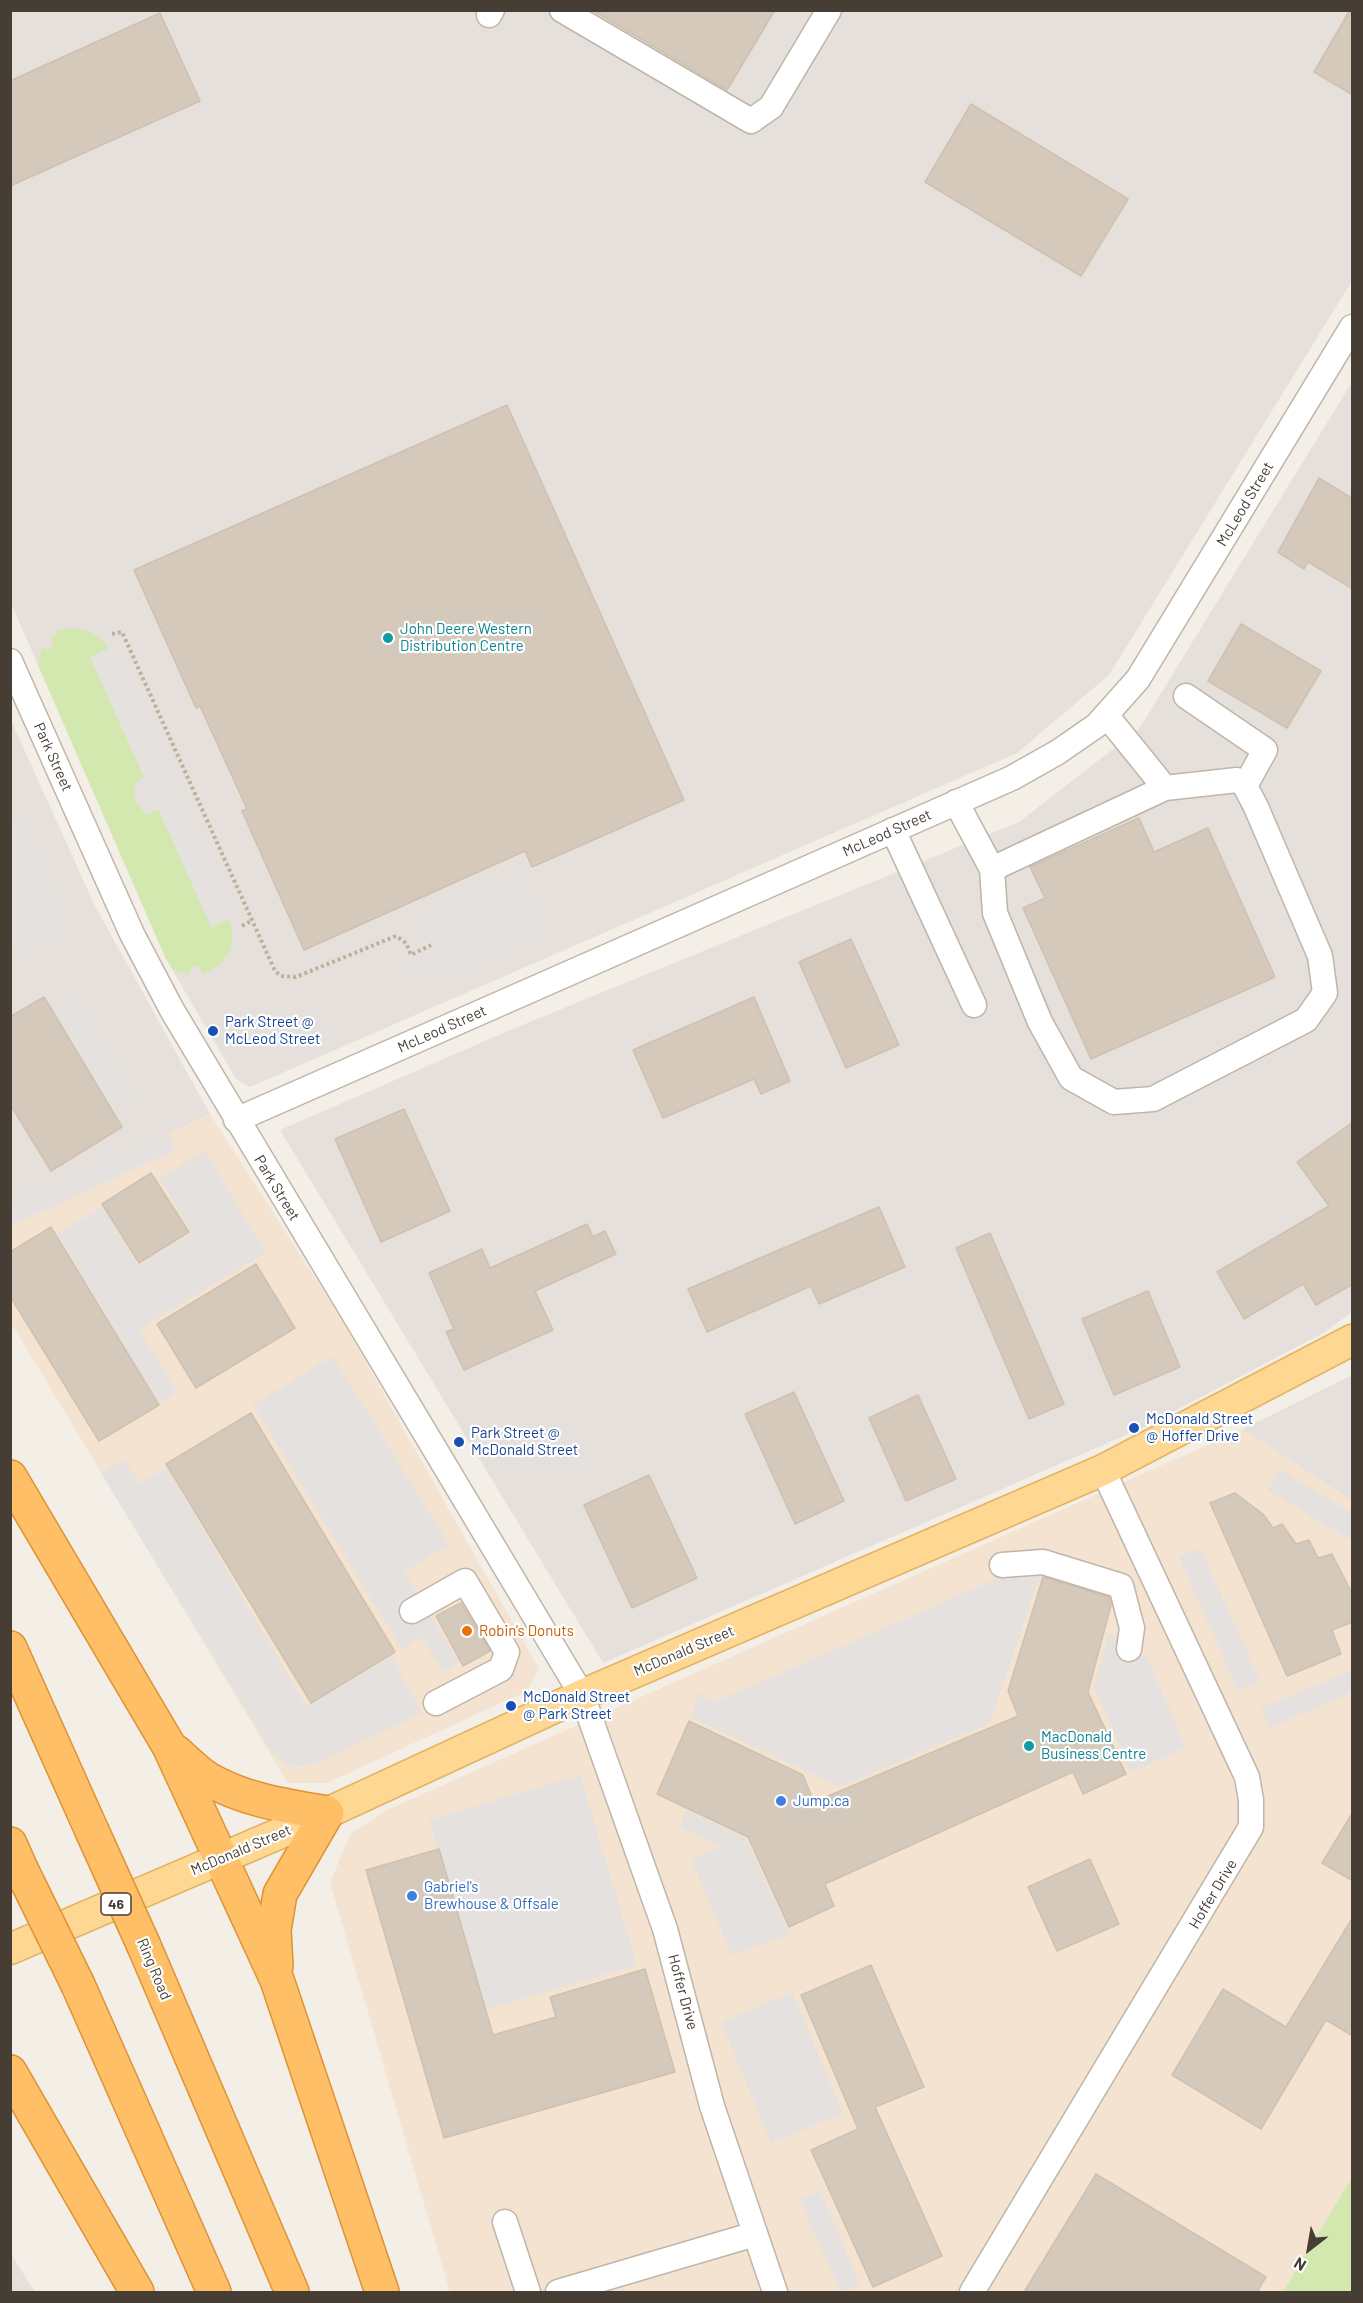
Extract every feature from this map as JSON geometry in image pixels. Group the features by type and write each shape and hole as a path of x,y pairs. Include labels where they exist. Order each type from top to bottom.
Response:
{"highway":[{"path":"10,1477 169,1746 277,1980 382,2292"},
{"name":"Ring Road","path":"10,1648 144,1946 292,2292"},
{"path":"169,1746 207,1779 236,1792 270,1803 327,1813 280,1894 274,1930 277,1980"},
{"path":"16,1856 78,1985 214,2292"},
{"path":"12,2077 136,2292"}],"main road":[{"name":"McDonald Street","path":"10,1949 327,1813 582,1695 1103,1470 1353,1341"}],"street":[{"path":"562,10 751,121 771,107 829,10"},
{"name":"McLeod Street","path":"236,1120 1012,778 1058,752 1097,725 1138,679 1353,327"},
{"name":"Park Street","path":"10,661 132,934 236,1120 582,1695"},
{"path":"1186,696 1265,750 1245,786"},
{"path":"1106,715 1165,788"},
{"path":"956,802 992,870 994,912 1040,1022 1071,1078 1114,1102 1153,1099 1306,1020 1325,993 1320,956 1256,807 1245,786 1237,780 1165,788 992,870"},
{"path":"893,830 974,1005"},
{"name":"Hoffer Drive","path":"972,2292 1251,1827 1251,1800 1247,1777 1103,1470"},
{"path":"1002,1565 1043,1562 1121,1586 1132,1628 1129,1649"},
{"path":"412,1611 465,1581 507,1652 501,1669 436,1702"},
{"name":"Hoffer Drive","path":"582,1695 666,1929 712,2106 775,2292"},
{"path":"505,2222 528,2292"},
{"path":"558,2292 755,2234"}],"path":[{"path":"112,634 122,632 275,971 286,977 296,977 387,938 401,938 411,955 431,945"},
{"path":"242,926 251,921"}],"shaded area":[{"path":"10,11 1352,11 1352,281 1109,675 1017,753 250,1087 236,1079 166,959 11,603"},
{"path":"1352,382 1352,1312 1325,1332 1142,1428 603,1663 280,1130 515,1028 1019,822 1139,729"},
{"path":"114,646 234,917 211,927 90,657"},
{"path":"10,718 94,904 210,1114 11,1207"},
{"path":"10,810 63,926 11,949 10,947"},
{"path":"518,878 541,932 441,975 433,957 416,964 409,947 426,939 418,921"},
{"path":"70,1001 129,1099 113,1109 54,1010"},
{"path":"210,1114 342,1320 539,1669 527,1691 327,1783 288,1783 11,1323 11,1207"},
{"path":"169,1134 176,1150 11,1226 11,1206"},
{"path":"205,1151 266,1253 139,1329 177,1392 159,1403 57,1233 102,1207 138,1266 192,1233 159,1178"},
{"path":"333,1356 449,1545 404,1572 459,1662 443,1672 421,1637 402,1649 253,1405"},
{"path":"1352,1375 1352,1501 1243,1429"},
{"path":"1243,1429 1352,1501 1352,2177 1283,2292 450,2292 330,1883 350,1834 385,1811"},
{"path":"125,1459 139,1483 167,1468 306,1706 392,1656 422,1713 312,1765 291,1767 273,1754 101,1473"},
{"path":"1280,1469 1352,1513 1352,1541 1268,1490"},
{"path":"1200,1548 1260,1680 1238,1690 1179,1557"},
{"path":"1021,1568 1040,1574 990,1723 840,1787 690,1717 700,1693 715,1702"},
{"path":"1108,1634 1125,1640 1122,1652 1147,1657 1186,1748 1131,1772 1094,1686"},
{"path":"1352,1664 1352,1692 1270,1728 1261,1708 1348,1672"},
{"path":"580,1775 637,1965 486,2010 429,1820"},
{"path":"686,1810 746,1838 790,1934 732,1955 691,1859 721,1847 680,1827"},
{"path":"792,1992 843,2113 771,2143 721,2022"},
{"path":"820,2190 860,2285 841,2292 799,2199"},
{"path":"11,2254 35,2292 11,2292"}],"green space":[{"path":"72,628 90,631 107,645 107,649 91,657 144,776 135,783 135,800 146,815 159,809 211,927 228,919 232,937 229,952 218,965 203,974 198,966 192,967 189,974 173,969 166,959 38,665 42,647 47,650 54,645 51,637 59,631"},
{"path":"1352,2177 1352,2292 1283,2292"}],"building":[{"path":"592,10 775,10 727,90"},
{"path":"1350,10 1353,10 1353,95 1314,72"},
{"path":"160,13 200,101 10,186 10,81"},
{"path":"971,104 1128,199 1081,276 925,182"},
{"name":"John Deere Western Distribution Centre","path":"507,405 684,800 532,867 525,851 304,950 242,811 247,809 200,706 196,708 134,570"},
{"path":"1319,478 1353,499 1353,589 1308,562 1304,569 1278,552"},
{"path":"1241,624 1321,671 1287,728 1208,681"},
{"path":"1139,818 1154,852 1208,828 1275,977 1091,1059 1023,908 1045,898 1030,867"},
{"path":"851,939 899,1045 846,1068 799,962"},
{"path":"44,997 122,1127 51,1171 10,1104 10,1017"},
{"path":"754,997 790,1081 761,1094 754,1079 663,1118 633,1050"},
{"path":"404,1109 450,1211 381,1242 335,1139"},
{"path":"1353,1122 1353,1284 1316,1305 1303,1284 1244,1319 1217,1272 1329,1206 1297,1162"},
{"path":"151,1173 189,1232 139,1263 102,1204"},
{"path":"879,1207 905,1267 819,1304 811,1286 707,1332 688,1289"},
{"path":"587,1224 593,1237 605,1231 616,1254 535,1291 553,1330 464,1370 446,1332 454,1329 429,1273 482,1249 490,1268"},
{"path":"51,1227 159,1405 99,1441 10,1296 10,1252"},
{"path":"990,1233 1064,1404 1029,1419 956,1248"},
{"path":"256,1264 295,1328 196,1388 157,1324"},
{"path":"1148,1291 1180,1367 1114,1395 1082,1319"},
{"path":"794,1392 844,1501 795,1524 745,1414"},
{"path":"918,1395 956,1479 906,1501 869,1418"},
{"path":"251,1413 395,1652 311,1703 166,1464"},
{"path":"649,1475 697,1578 632,1608 584,1505"},
{"path":"1235,1493 1263,1514 1273,1528 1282,1524 1296,1544 1309,1540 1318,1558 1332,1554 1353,1595 1353,1622 1332,1630 1341,1654 1287,1676 1210,1503"},
{"name":"MacDonald Business Centre","path":"1043,1577 1109,1597 1111,1605 1088,1692 1126,1774 1083,1794 1073,1772 825,1884 834,1906 789,1927 748,1837 657,1794 689,1721 803,1775 814,1802 1018,1716 1008,1691"},
{"name":"Robin's Donuts","path":"461,1603 490,1651 463,1666 436,1616"},
{"path":"1353,1812 1353,1881 1322,1863"},
{"path":"439,1849 493,2035 556,2017 550,1997 645,1969 675,2072 444,2138 366,1870"},
{"path":"1090,1859 1119,1924 1057,1951 1028,1887"},
{"path":"1353,1917 1353,2036 1326,2020 1261,2129 1172,2075 1223,1989 1286,2027"},
{"path":"871,1965 924,2087 875,2107 942,2256 873,2287 811,2150 858,2129 801,1995"},
{"path":"1096,2174 1266,2277 1257,2292 1024,2292"}],"place":[{"name":"John Deere Western Distribution Centre","path":"388,638"},
{"name":"Park Street @ McLeod Street","path":"213,1031"},
{"name":"McDonald Street @ Hoffer Drive","path":"1134,1428"},
{"name":"Park Street @ McDonald Street","path":"459,1442"},
{"name":"Robin's Donuts","path":"467,1631"},
{"name":"McDonald Street @ Park Street","path":"511,1706"},
{"name":"MacDonald Business Centre","path":"1029,1746"},
{"name":"Jump.ca","path":"781,1801"},
{"name":"Gabriel's Brewhouse & Offsale","path":"412,1896"}]}
